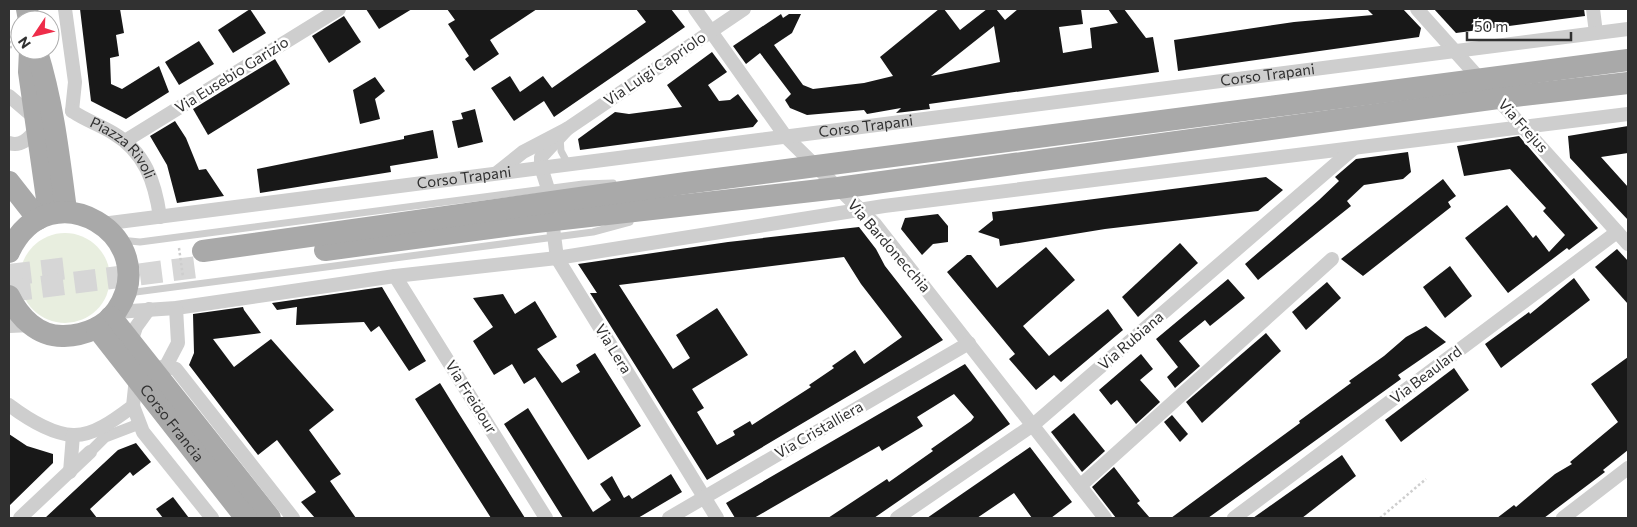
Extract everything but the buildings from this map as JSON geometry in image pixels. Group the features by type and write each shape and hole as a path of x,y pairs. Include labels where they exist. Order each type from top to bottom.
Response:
{"main road":[{"path":"30,60 29,72 50,120"},
{"path":"39,60 46,81 50,120 51,214"},
{"name":"Corso Trapani","path":"204,258 551,212 686,183 817,168 1628,60"},
{"name":"Corso Trapani","path":"551,212 680,207 838,188 1498,98 1628,83"},
{"path":"9,182 51,214 86,216 110,232 126,256 128,275 112,313 80,335 61,336 43,332 10,310"},
{"path":"12,238 51,214"},
{"name":"Corso Francia","path":"112,313 152,371 270,518"},
{"name":"Corso Francia","path":"112,313 152,371 246,518"}],"street":[{"path":"9,143 20,144 28,140 50,120 75,82 65,9"},
{"name":"Via Eusebio Garizio","path":"125,141 339,9"},
{"name":"Via Bardonecchia","path":"695,9 786,137 861,210 969,342 1032,426 1105,518"},
{"name":"Via Luigi Capriolo","path":"497,173 523,152 564,132 744,9"},
{"name":"Via Frejus","path":"1417,9 1628,244"},
{"path":"1593,9 1596,33"},
{"name":"Corso Trapani","path":"110,232 160,217 1628,29"},
{"name":"Piazza Rivoli","path":"9,96 50,120 125,141 148,168 156,190 160,217"},
{"path":"112,313 176,308 395,276 557,258 861,210 1628,114"},
{"name":"Via Luigi Capriolo","path":"541,167 542,155 564,132"},
{"name":"Via Rubiana","path":"897,518 1032,426 1354,149"},
{"name":"Via Lera","path":"541,167 551,212 557,258 717,518"},
{"name":"Via Beaulard","path":"1234,518 1617,232"},
{"path":"1080,486 1332,259"},
{"name":"Via Freidour","path":"395,276 546,518"},
{"path":"9,405 39,425 73,435 113,421 133,406 152,371 178,343 176,308"},
{"path":"131,342 136,327 149,309"},
{"name":"Via Cristalliera","path":"669,518 969,342"},
{"name":"Corso Francia","path":"152,371 176,369 194,389 292,518"},
{"name":"Corso Francia","path":"133,406 139,424 212,518"},
{"path":"20,518 105,437 139,424"},
{"path":"70,472 73,435"},
{"path":"1563,518 1628,468"}],"lane":[{"path":"564,132 560,151 568,164"},
{"name":"Corso Trapani","path":"110,232 140,242 177,237 551,212"},
{"name":"Corso Trapani","path":"112,313 184,285 551,212"}],"path":[{"path":"177,237 184,285"},
{"path":"1380,518 1426,479"}],"green space":[{"path":"65,233 82,236 97,246 107,261 110,278 107,295 97,310 82,320 65,323 48,320 33,310 23,295 20,278 23,261 33,246 48,236"}],"tunnel":[{"path":"9,291 205,266"},
{"path":"9,275 68,268"}]}
